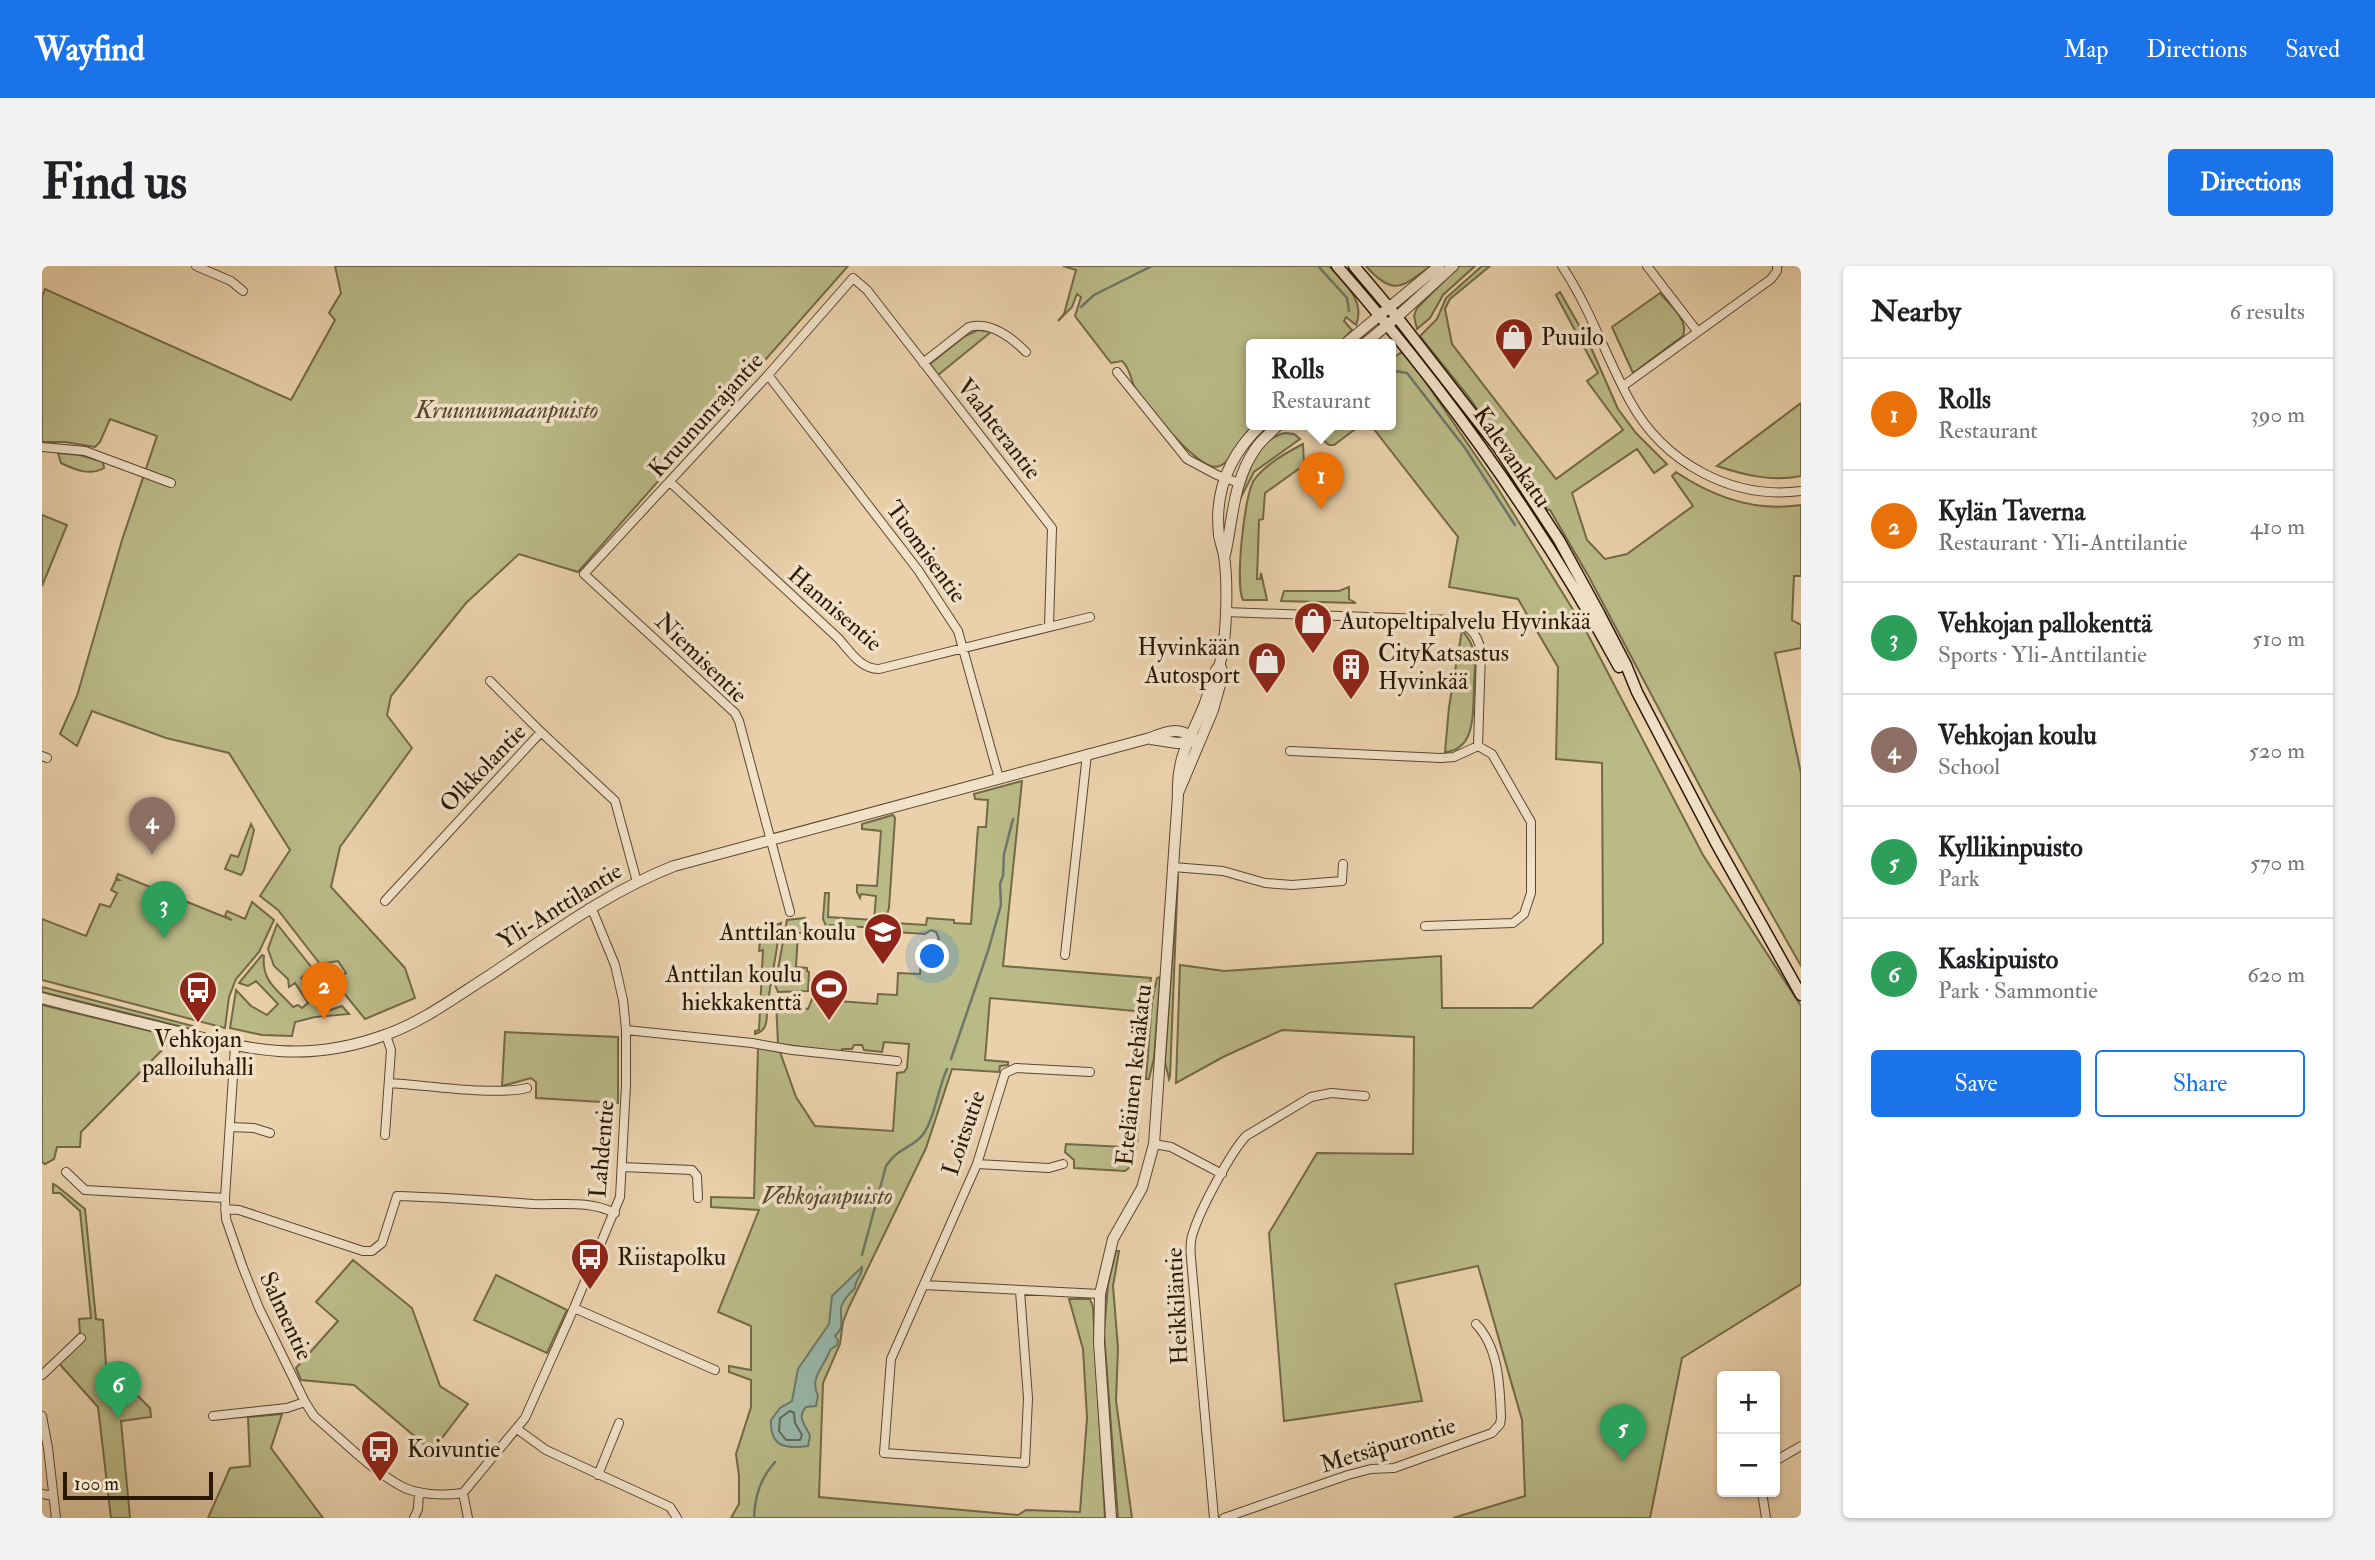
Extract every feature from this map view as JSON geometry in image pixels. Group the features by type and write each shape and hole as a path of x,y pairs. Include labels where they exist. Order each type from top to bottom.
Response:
{"main road":[{"name":"Kalevankatu","path":"1337,266 1471,433 1532,521 1620,668 1634,686"},
{"name":"Kalevankatu","path":"1354,266 1498,447 1544,515 1577,570 1716,843 1801,995"}],"street":[{"path":"196,266 231,281 243,291"},
{"path":"1350,339 1439,266"},
{"path":"1370,339 1453,266"},
{"path":"1562,266 1581,298 1638,414 1675,455 1724,483 1774,493 1801,491"},
{"path":"1647,266 1697,331"},
{"path":"1623,386 1771,279 1777,266"},
{"name":"Vaahterantie","path":"853,278 867,290 1052,528 1049,625"},
{"name":"Kruununrajantie","path":"584,574 768,376 853,278"},
{"path":"923,363 970,327 978,325 1004,334 1026,352"},
{"path":"1117,372 1187,459 1239,483"},
{"name":"Tuomisentie","path":"768,376 918,570 947,614 964,646 999,778"},
{"name":"Eteläinen kehäkatu","path":"1224,555 1219,537 1220,491 1242,445 1256,430"},
{"name":"Eteläinen kehäkatu","path":"1178,794 1198,742 1208,727 1220,691 1225,612 1224,555 1232,505 1256,447 1273,430"},
{"path":"42,447 85,451 171,483"},
{"name":"Hannisentie","path":"670,482 838,638 862,664 872,669 1090,617"},
{"name":"Niemisentie","path":"584,574 734,713 739,721 790,912"},
{"path":"1225,612 1453,620 1467,625 1478,639 1481,651 1478,746"},
{"name":"Eteläinen kehäkatu","path":"1111,1518 1099,1343 1100,1294 1114,1239 1142,1188 1154,1144 1178,794 1177,774 1188,738 1204,706 1214,673 1220,665"},
{"path":"490,681 537,725 541,732"},
{"name":"Yli-Anttilantie","path":"42,998 235,1046 278,1052 313,1052 352,1046 386,1035 438,1010 589,908 674,866 1172,731 1188,738"},
{"name":"Olkkolantie","path":"385,901 541,732 615,801 637,882"},
{"path":"1188,738 1198,742"},
{"path":"1290,751 1441,758 1454,757 1478,746"},
{"path":"1425,926 1507,925 1517,920 1528,907 1531,893 1531,822 1492,754 1478,746"},
{"path":"1065,955 1087,754"},
{"path":"1173,867 1223,871 1265,883 1292,885 1342,881 1343,863"},
{"name":"Lahdentie","path":"466,1490 525,1418 620,1197 626,1030 623,1000 615,965 589,908"},
{"path":"626,1030 897,1061"},
{"path":"385,1135 391,1050 386,1035"},
{"name":"Salmentie","path":"235,1046 225,1209 243,1268 259,1308 305,1402 314,1416 400,1486 419,1492 453,1495 466,1490"},
{"name":"Loitsutie","path":"1020,1291 1028,1398 1025,1463 884,1452 891,1359 977,1164 1005,1073 1009,1069 1090,1072"},
{"path":"389,1083 486,1090 515,1091 527,1088"},
{"name":"Heikkiläntie","path":"1214,1518 1190,1245 1195,1227 1222,1174 1246,1136 1311,1097 1331,1093 1365,1096"},
{"path":"230,1127 254,1128 270,1133"},
{"path":"1154,1144 1171,1147 1222,1174"},
{"path":"977,1164 1049,1168 1063,1164"},
{"path":"622,1167 692,1170 697,1176 698,1198"},
{"path":"66,1172 85,1190 225,1198"},
{"path":"225,1209 239,1210 363,1251 372,1251 383,1242 397,1196 538,1204 569,1202 597,1206 615,1213"},
{"path":"924,1285 1100,1294"},
{"path":"574,1308 715,1370"},
{"name":"Metsäpurontie","path":"1224,1518 1348,1475 1371,1469 1394,1468 1492,1433 1497,1429 1501,1418 1495,1358 1489,1341 1476,1324"},
{"path":"42,1375 81,1338"},
{"path":"213,1416 287,1408 305,1402"},
{"path":"42,1416 56,1518"},
{"path":"598,1475 619,1423"},
{"path":"517,1429 545,1451 670,1507 677,1518"},
{"path":"1780,1458 1801,1446"},
{"path":"466,1490 468,1518"},
{"path":"414,1518 418,1509 419,1492"},
{"path":"42,1494 53,1496"},
{"path":"1763,1497 1766,1518"}],"green space":[{"name":"Kruununmaanpuisto","path":"335,266 848,266 578,572 519,554 466,603 391,696 387,715 412,748 340,847 331,887 405,968 415,998 365,1019 334,981 346,973 338,961 320,964 278,910 260,896 290,850 229,753 166,738 92,711 77,746 60,734 77,696 122,540 157,436 110,419 95,447 65,442 42,442 42,296 45,289 291,400 335,320 329,313 341,293"},
{"path":"1063,266 1329,266 1352,293 1356,300 1358,316 1356,325 1346,317 1344,321 1352,330 1344,339 1246,339 1246,430 1251,430 1226,462 1213,467 1192,454 1157,417 1134,386 1125,364 1122,361 1111,363 1075,316 1081,297 1077,294 1072,307 1058,321 1064,314 1076,270"},
{"path":"1366,266 1431,266 1398,286 1383,282"},
{"path":"1459,266 1475,266 1443,295 1430,318 1417,329 1414,316 1417,308"},
{"path":"1482,266 1490,266 1450,299 1445,309 1452,344 1556,479 1623,430 1587,381 1598,373 1556,295 1560,292 1589,343 1618,409 1636,433 1667,464 1654,473 1637,449 1572,493 1587,540 1605,559 1627,554 1693,506 1672,476 1676,472 1705,489 1751,504 1784,507 1801,505 1801,576 1794,576 1792,620 1801,625 1801,648 1775,653 1801,773 1801,966 1712,809 1589,577 1550,510 1468,396 1420,336 1437,319 1446,298"},
{"path":"1660,293 1681,319 1683,336 1633,373 1612,327"},
{"path":"978,330 991,332 938,375 930,364 965,336"},
{"path":"1402,352 1421,375 1497,487 1585,629 1703,855 1801,1006 1801,1284 1682,1358 1650,1518 1453,1518 1525,1496 1522,1420 1478,1266 1395,1284 1422,1401 1284,1421 1269,1233 1317,1153 1413,1154 1414,1037 1282,1030 1223,1057 1176,1083 1180,965 1224,971 1441,956 1442,1008 1532,1008 1603,943 1602,763 1556,759 1558,667 1518,599 1449,587 1458,537 1375,430 1396,430 1396,356"},
{"path":"1801,403 1801,476 1758,477 1717,466"},
{"path":"1321,430 1354,430 1334,445 1329,445 1316,434"},
{"path":"1285,433 1294,434 1300,439 1254,472 1239,501 1249,471 1260,451 1275,437"},
{"path":"1303,444 1304,465 1265,493 1263,519 1259,520 1257,579 1260,579 1261,573 1267,600 1243,600 1240,559 1250,489 1254,480 1264,470"},
{"path":"58,453 80,455 103,462 104,468 93,472 77,470 61,463"},
{"path":"42,515 67,525 42,586"},
{"path":"1349,587 1349,599 1356,603 1281,601 1284,591 1339,591"},
{"path":"1462,630 1471,643 1475,658 1473,718 1468,737 1455,750 1445,752 1449,707"},
{"name":"Vehkojanpuisto","path":"1022,781 1003,966 1151,978 1146,1012 990,998 985,1060 1008,1062 1008,1065 1000,1066 999,1072 952,1069 926,1148 849,1307 843,1322 840,1344 823,1383 819,1497 1018,1515 1026,1510 1080,1512 1087,1418 1083,1349 1069,1299 1090,1299 1093,1307 1105,1518 731,1518 739,1504 736,1454 751,1407 751,1380 729,1372 729,1366 751,1370 751,1326 718,1312 759,1210 711,1207 711,1197 754,1198 758,1048 780,1052 796,1097 815,1126 893,1131 897,1073 904,1072 907,1068 909,1044 884,1042 882,1052 864,1050 862,1045 854,1045 852,1049 842,1049 841,1052 778,1044 776,1001 779,998 794,997 794,1007 808,1009 812,999 877,1004 878,994 897,995 898,973 920,974 922,945 931,945 939,939 936,932 931,930 925,934 830,925 827,928 823,919 825,893 829,893 828,917 874,920 876,896 861,894 860,898 857,885 877,886 881,831 862,829 862,824 893,815 895,818 889,908 885,920 888,925 926,925 927,918 971,924 978,827 986,827 988,800 975,799 974,794"},
{"path":"251,824 254,830 244,870 241,875 225,869 231,855 238,857"},
{"path":"118,874 232,920 225,916 227,911 245,919 252,902 274,920 259,952 236,979 229,997 225,1028 42,980 42,919 86,936 100,904 110,907 117,893 111,890 116,880 119,880 116,878"},
{"path":"1178,874 1170,1076 1169,1079 1165,1062"},
{"path":"805,918 804,933 798,933 796,967 807,968 809,972 808,991 778,992 775,985 787,920"},
{"path":"781,923 766,1024 755,1034 755,1031 759,1030 763,950 759,951 760,939 765,929"},
{"path":"277,924 312,968 301,978 312,989 325,985 331,991 318,1000 327,1011 342,1006 349,1014 295,1022 292,1036 262,1035 230,1028 236,990 251,1006 267,1015 278,1004 256,981 248,986 239,983 262,955 265,972 276,990 293,1007 298,1005 302,1008 308,1003 295,983 289,987 288,979 274,966 268,949"},
{"path":"1160,977 1154,1058 1149,1079 1146,1079 1152,1002 1157,978"},
{"path":"42,987 193,1026 191,1029 42,992"},
{"path":"42,1005 175,1037 81,1132 80,1147 57,1147 54,1159 45,1164 42,1162"},
{"path":"505,1032 618,1037 618,1103 536,1098 536,1082 531,1078 502,1086"},
{"path":"1130,1084 1139,1085 1140,1088 1137,1146 1130,1166 1125,1171 1074,1168 1074,1160 1065,1152 1066,1144 1125,1147"},
{"path":"53,1184 85,1209 96,1319 103,1320 106,1364 150,1408 151,1417 121,1421 130,1518 111,1518 98,1407 55,1359 80,1333 79,1319 91,1318 80,1211 60,1193 53,1193"},
{"path":"1116,1251 1119,1251 1113,1286 1118,1348 1116,1401 1132,1518 1118,1518 1104,1333 1108,1285"},
{"path":"353,1260 412,1308 440,1386 468,1404 432,1451 354,1385 301,1380 296,1368 338,1321 316,1302"},
{"path":"496,1275 567,1310 547,1353 474,1320"},
{"path":"282,1414 271,1448 323,1518 208,1518 230,1468 250,1466 248,1417"}],"water":[{"path":"862,1267 855,1288 842,1305 841,1326 835,1336 837,1345 830,1350 816,1378 816,1406 806,1407 803,1411 803,1422 810,1436 808,1446 792,1447 780,1444 773,1436 771,1420 780,1408 792,1401 798,1369 829,1324 832,1296"}],"waterway":[{"path":"1081,307 1094,295 1152,266"},
{"path":"1318,266 1347,298 1349,311"},
{"path":"1396,371 1407,373 1465,448 1515,525"},
{"path":"951,1059 1001,905 1000,884 1004,854 1013,819"},
{"path":"862,1255 886,1166 924,1133 947,1069"},
{"path":"754,1518 759,1488 775,1462"}],"place":[{"name":"Puuilo","path":"1514,371"},
{"name":"Rolls","path":"1321,510"},
{"name":"Autopeltipalvelu Hyvinkää","path":"1313,655"},
{"name":"Hyvinkään Autosport","path":"1267,695"},
{"name":"CityKatsastus Hyvinkää","path":"1351,701"},
{"name":"Vehkojan koulu","path":"152,855"},
{"name":"Vehkojan pallokenttä","path":"164,939"},
{"name":"Anttilan koulu","path":"883,966"},
{"name":"Kylän Taverna","path":"324,1020"},
{"name":"Anttilan koulu hiekkakenttä","path":"829,1022"},
{"name":"Vehkojan palloiluhalli","path":"198,1024"},
{"name":"Riistapolku","path":"590,1291"},
{"name":"Kaskipuisto","path":"118,1419"},
{"name":"Kyllikinpuisto","path":"1623,1462"},
{"name":"Koivuntie","path":"380,1483"}]}
